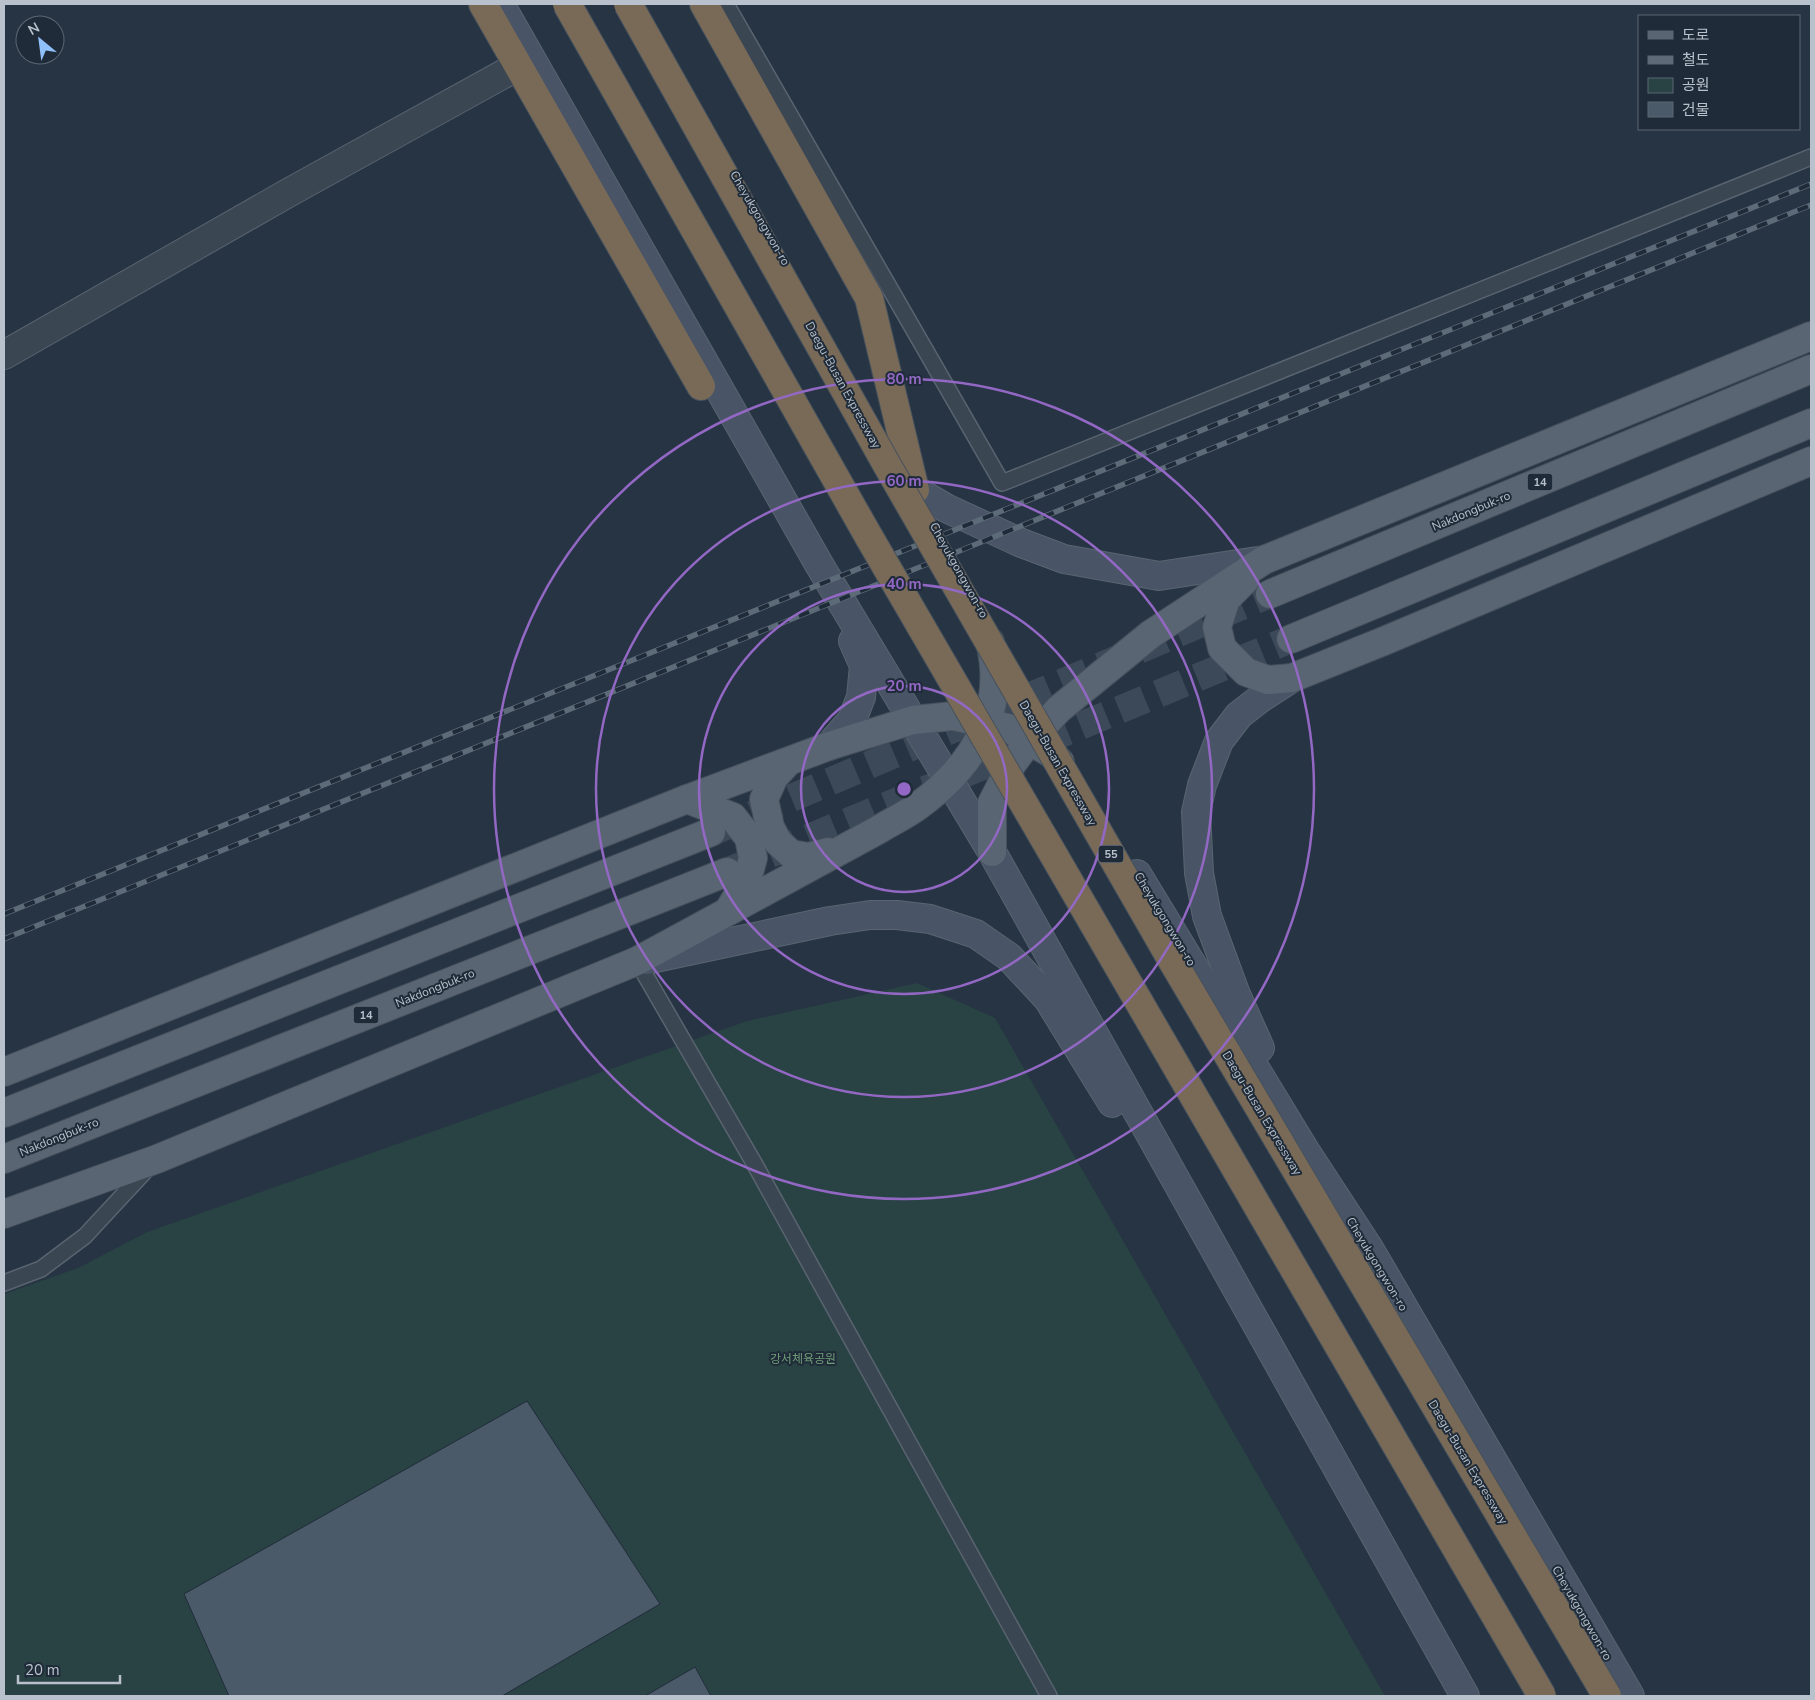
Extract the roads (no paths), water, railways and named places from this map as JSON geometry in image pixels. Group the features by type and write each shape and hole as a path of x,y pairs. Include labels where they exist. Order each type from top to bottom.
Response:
{"highway":[{"path":"483,4 701,386"},
{"path":"568,4 869,537 1542,1696"},
{"name":"Daegu-Busan Expressway","path":"628,4 892,474 1165,948 1607,1696"},
{"path":"704,4 868,298 915,490"}],"main road":[{"path":"500,4 820,566 992,852 1465,1696"},
{"name":"Cheyukgongwon-ro","path":"639,4 975,598 1038,731 1052,754 1086,790 1306,1152 1370,1250 1630,1696"},
{"path":"992,852 992,804 1012,764 1038,731 1059,709 1151,634 1264,560 1811,336"},
{"name":"Nakdongbuk-ro","path":"1270,594 1811,369"},
{"path":"701,386 820,566 864,666 861,697 852,720 829,746"},
{"path":"1291,639 1811,423"},
{"path":"1306,1152 1235,992 1207,916 1196,842 1196,812 1202,785 1218,741 1239,715 1292,678 1811,461"},
{"path":"915,490 946,508 1020,542 1064,559 1159,576 1264,560"},
{"path":"1264,560 1226,599 1217,627 1222,648 1246,672 1268,680 1292,678"},
{"path":"4,1214 157,1158 637,961 917,807 950,781 980,741 988,723 994,696 994,660 975,598"},
{"path":"4,1072 687,799 829,746 913,720 953,716 1008,728 1038,731"},
{"path":"788,762 774,777 764,799 770,827 778,842 792,854 808,857 840,850"},
{"path":"687,799 733,817 750,838 753,858 747,880 728,911"},
{"path":"4,1113 711,832"},
{"name":"Nakdongbuk-ro","path":"4,1159 727,872"},
{"path":"637,961 830,921 870,915 897,915 930,919 976,934 1010,957 1048,999 1191,1238 1247,1307"}],"street":[{"path":"4,355 288,193 518,66"}],"lane":[{"path":"726,4 1002,484 1811,157"},
{"path":"637,961 754,1163 1049,1696"},
{"path":"4,1283 41,1269 85,1236 157,1158"}],"tunnel":[{"path":"714,831 1270,594"},
{"path":"731,870 1291,639"}],"railway":[{"path":"4,914 1811,184"},
{"path":"4,939 1811,205"}],"park label":[{"name":"강서체육공원","path":"803,1359"}]}
